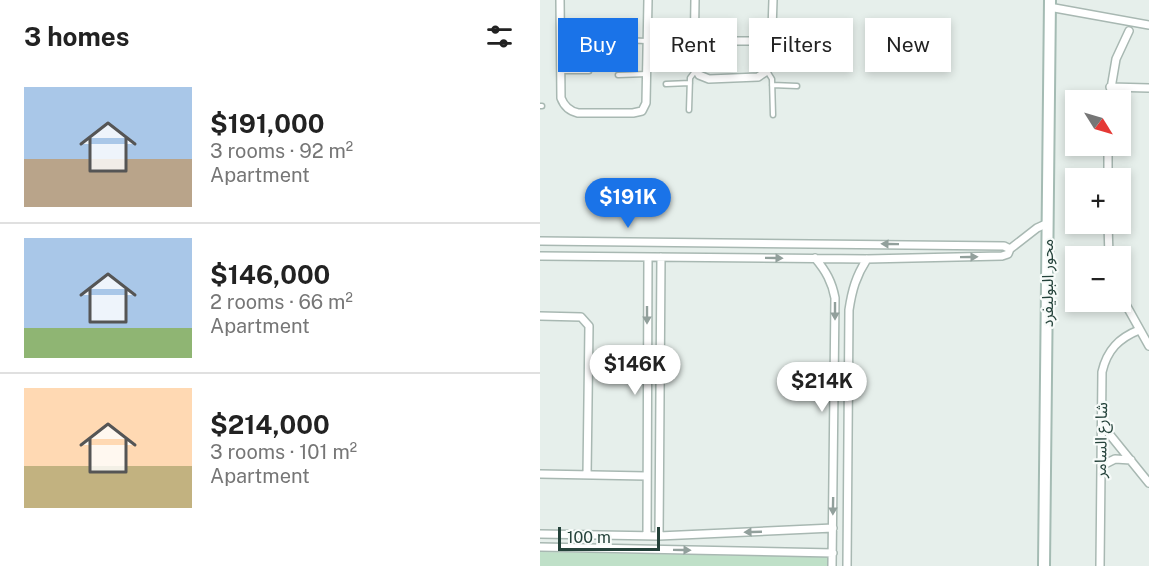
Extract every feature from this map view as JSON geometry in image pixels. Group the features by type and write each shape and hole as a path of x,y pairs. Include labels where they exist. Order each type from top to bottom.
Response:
{"street":[{"path":"560,0 560,18"},
{"path":"561,72 561,98 567,108 578,113 642,111 646,103 648,0"},
{"path":"695,0 695,18"},
{"path":"772,0 772,18"},
{"path":"1049,3 1149,25"},
{"name":"محور البوليفرد","path":"1044,566 1049,3"},
{"path":"1110,90 1116,59 1129,31"},
{"path":"697,72 709,79 758,78 766,72"},
{"path":"1110,87 1149,88"},
{"path":"540,256 867,259 1002,256 1008,254 1010,249 1037,228 1048,224"},
{"path":"540,241 1004,246 1010,249"},
{"path":"715,257 716,243"},
{"path":"647,535 648,257"},
{"path":"659,536 661,257"},
{"path":"815,258 832,283 835,298 832,566"},
{"path":"847,566 849,310 857,275 867,259"},
{"path":"1130,312 1149,346"},
{"path":"540,316 581,317 589,326 587,475"},
{"name":"شارع السامر","path":"1100,566 1102,372 1106,358 1118,342 1139,330"},
{"path":"1102,425 1149,483"},
{"path":"1101,466 1115,459 1131,460"},
{"path":"540,474 646,476"},
{"path":"540,534 659,536 833,528"},
{"path":"540,548 833,553"}],"lane":[{"path":"638,41 648,41"},
{"path":"689,110 691,75 694,72"},
{"path":"768,72 771,75 772,85 772,115"},
{"path":"618,75 647,74"},
{"path":"666,84 690,83"},
{"path":"772,85 797,86"}],"green space":[{"path":"540,552 828,557 828,566 540,566"}]}
